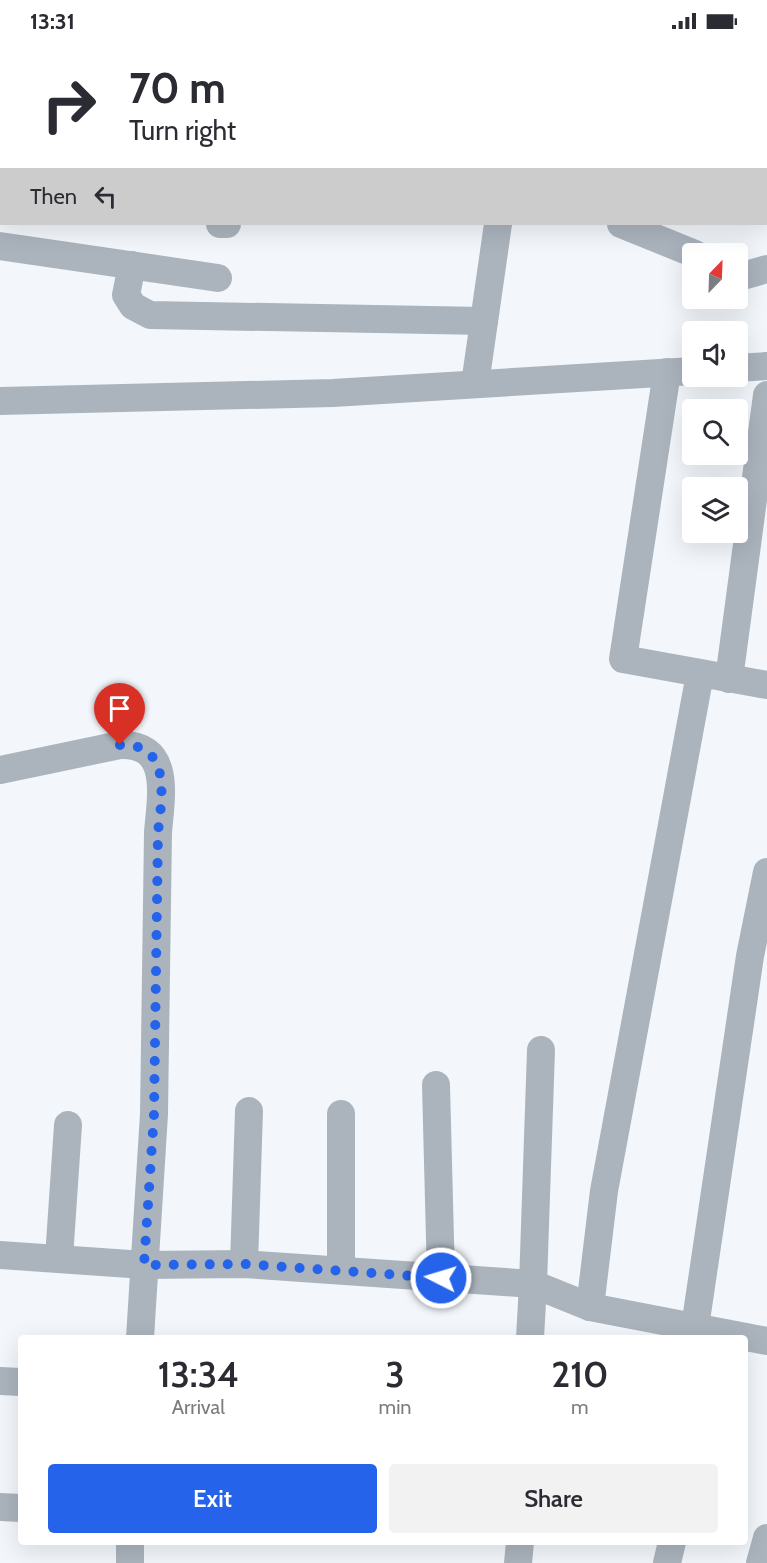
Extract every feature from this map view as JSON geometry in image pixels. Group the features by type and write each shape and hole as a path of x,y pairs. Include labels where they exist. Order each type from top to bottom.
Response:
{"street":[{"path":"475,384 498,225"},
{"path":"623,225 682,249"},
{"path":"0,246 218,278"},
{"path":"132,265 126,295 132,306 150,315 484,321"},
{"path":"748,274 767,269"},
{"path":"748,367 767,366"},
{"path":"0,401 333,393 680,372 623,659 767,685"},
{"path":"729,679 767,395"},
{"path":"590,1307 604,1191 700,674"},
{"path":"0,770 132,744 152,755 159,769 162,791 158,832 154,1114 140,1335"},
{"path":"695,1327 750,956 767,872"},
{"path":"530,1335 542,1050"},
{"path":"436,1085 441,1278"},
{"path":"244,1264 249,1111"},
{"path":"341,1114 341,1270"},
{"path":"59,1258 68,1125"},
{"path":"0,1255 144,1265 244,1264 533,1284 590,1307 695,1327 721,1335"},
{"path":"748,1339 767,1341"},
{"path":"0,1381 18,1382"},
{"path":"0,1507 18,1508"},
{"path":"760,1563 767,1538"},
{"path":"130,1545 130,1563"},
{"path":"518,1563 520,1545"},
{"path":"667,1563 671,1545"}],"route":[{"path":"120,745 132,744 152,755 159,769 162,791 158,832 154,1114 144,1265 244,1264 441,1278"}]}
